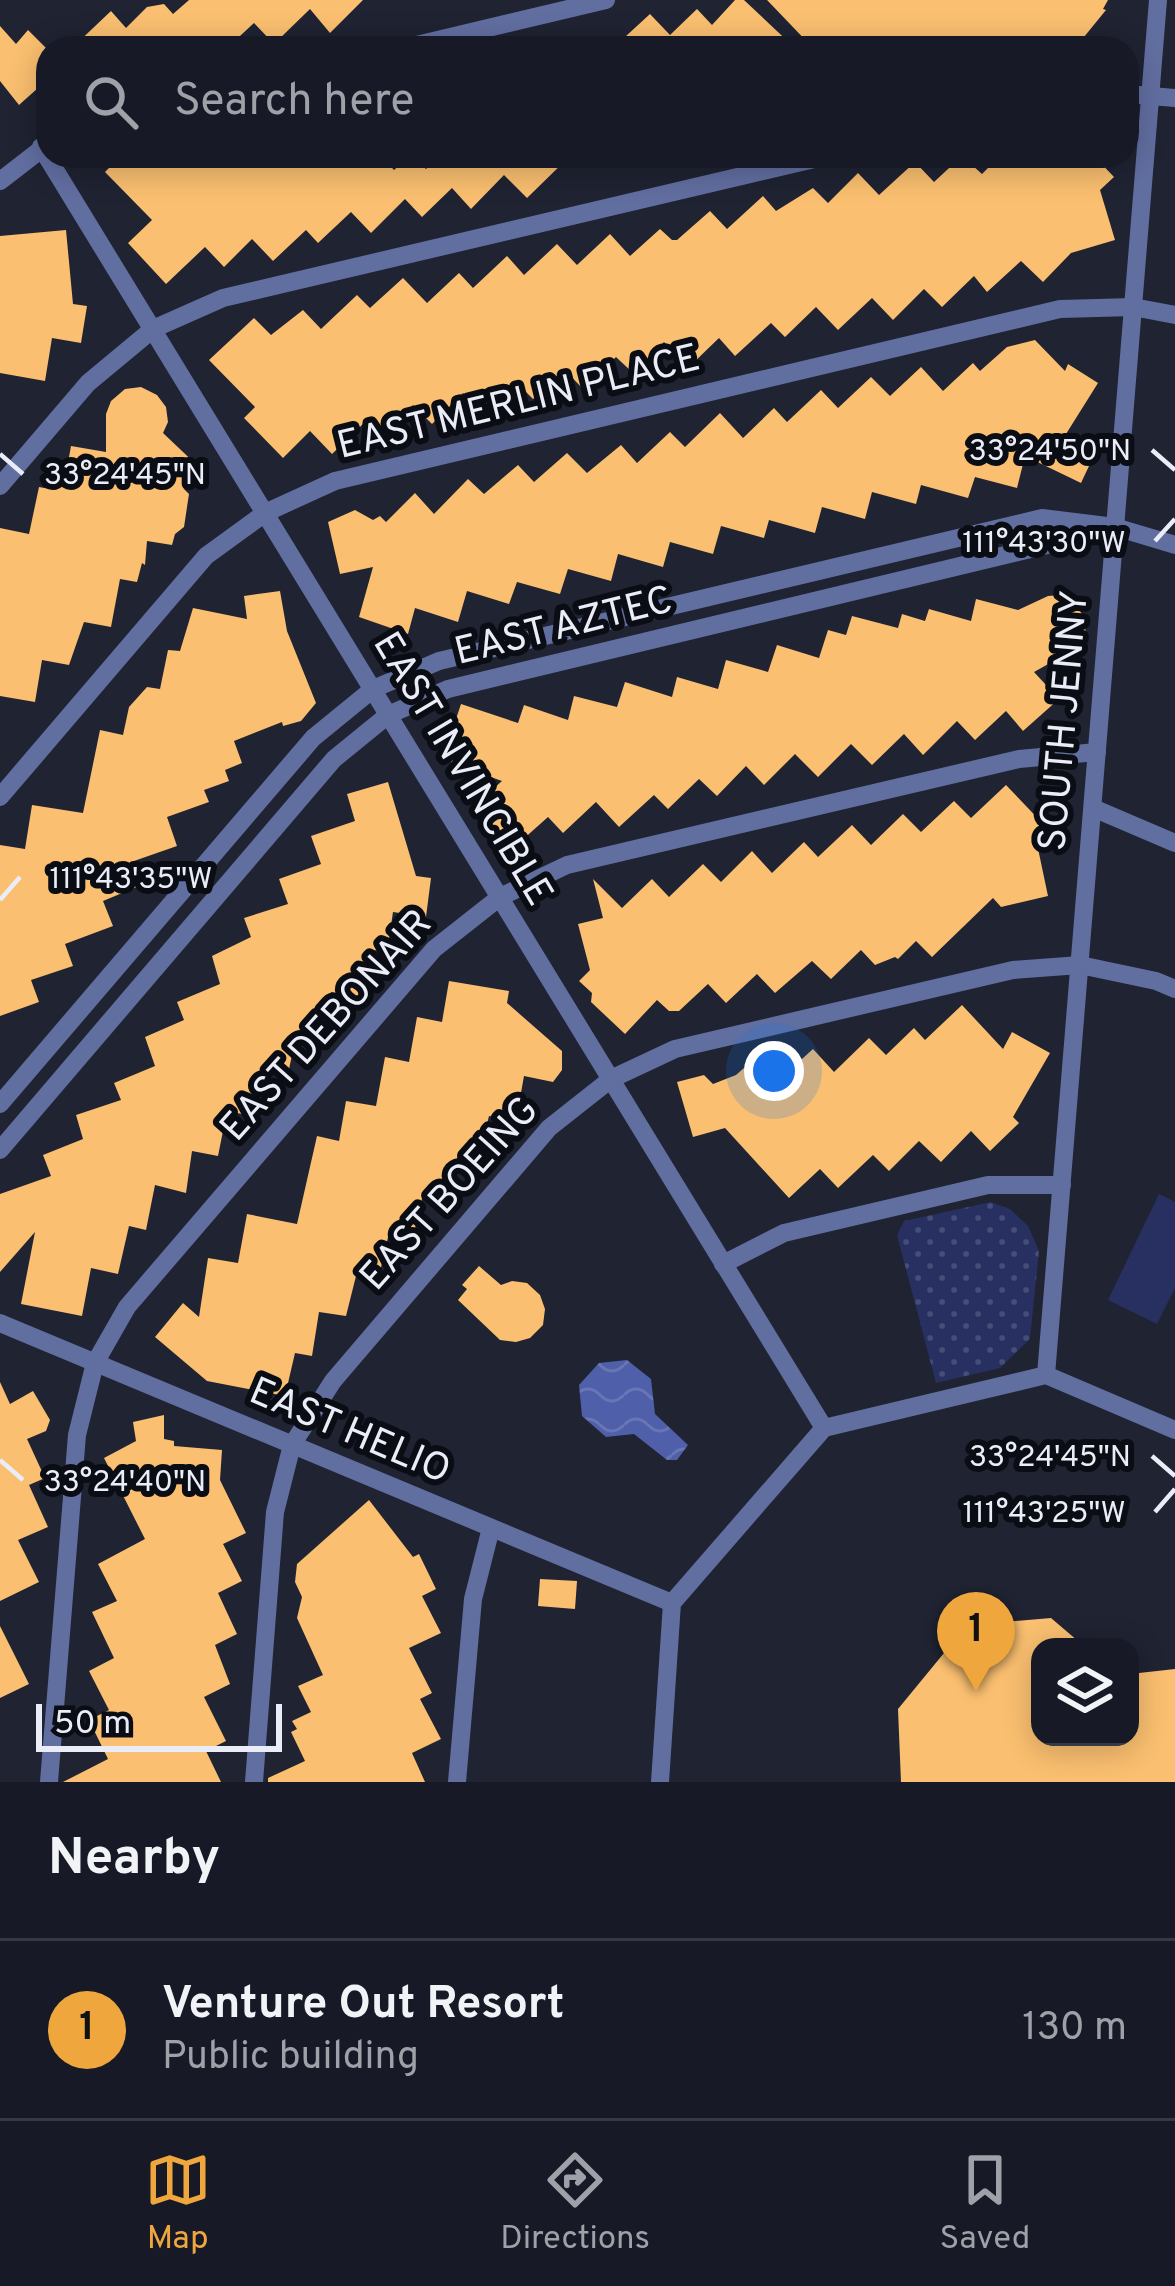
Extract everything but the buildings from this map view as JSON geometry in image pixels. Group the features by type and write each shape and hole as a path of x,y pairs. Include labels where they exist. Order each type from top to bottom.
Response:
{"lane":[{"path":"455,36 607,0"},
{"name":"SOUTH JENNY","path":"1046,1375 1158,0"},
{"path":"1139,94 1175,98"},
{"path":"0,181 36,152"},
{"name":"EAST INVINCIBLE","path":"58,168 824,1428"},
{"path":"0,486 88,382 153,329 223,298 776,168"},
{"name":"EAST MERLIN PLACE","path":"0,797 206,556 265,513 335,481 1060,309 1133,307 1175,315"},
{"name":"EAST AZTEC","path":"0,1104 314,737 373,689 439,661 1042,518 1115,527 1175,545"},
{"name":"EAST AZTEC","path":"0,1150 334,759 388,715 448,689 1047,548 1115,527"},
{"name":"EAST DEBONAIR","path":"49,1782 77,1435 95,1363 127,1307 434,949 500,897 567,865 1019,759 1097,752"},
{"path":"1093,808 1175,843"},
{"name":"EAST BOEING","path":"254,1782 275,1512 292,1445 333,1381 549,1128 611,1079 675,1049 1013,970 1080,965 1175,989"},
{"path":"723,1264 784,1233 988,1185 1062,1185"},
{"name":"EAST HELIO","path":"0,1323 672,1603"},
{"path":"661,1782 672,1603 824,1428 1046,1375 1175,1430"},
{"path":"457,1782 473,1599 491,1528"}],"shaded area":[{"path":"1159,1194 1175,1202 1175,1288 1157,1324 1108,1300"},
{"path":"991,1202 1010,1209 1028,1226 1039,1251 1030,1339 1000,1368 936,1383 897,1235 904,1221"}],"water":[{"path":"627,1360 651,1379 655,1414 688,1445 677,1460 667,1460 634,1434 606,1437 582,1416 579,1385 599,1363"}],"place":[{"name":"Venture Out Resort","path":"976,1691"}]}
